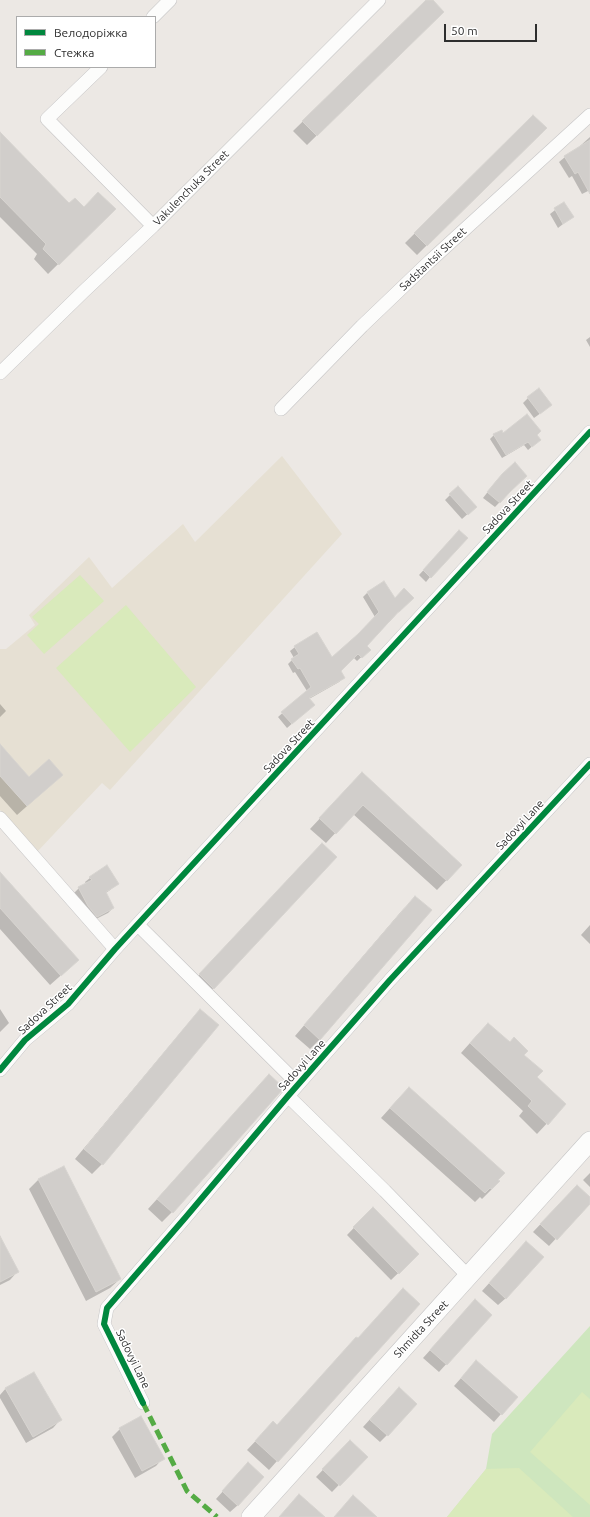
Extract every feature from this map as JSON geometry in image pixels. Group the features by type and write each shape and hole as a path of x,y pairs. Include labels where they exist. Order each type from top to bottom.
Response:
{"street":[{"path":"154,16 170,0"},
{"name":"Vakulenchuka Street","path":"0,373 153,226 379,0"},
{"path":"100,68 47,119 153,226"},
{"name":"Sadstantsii Street","path":"281,409 374,315 590,115"},
{"name":"Sadova Street","path":"0,1070 25,1040 68,1004 115,949 590,432"},
{"name":"Sadovyi Lane","path":"143,1403 104,1324 107,1308 186,1218 298,1084 390,980 590,764"},
{"path":"0,818 115,949"},
{"path":"138,925 298,1084"},
{"path":"288,1096 385,1191 469,1277"},
{"name":"Shmidta Street","path":"251,1517 469,1277 590,1141"}],"shaded area":[{"path":"282,456 342,534 110,790 102,783 37,852 0,810 0,649 6,649 35,625 29,615 89,557 112,588 183,524 195,542"}],"green space":[{"path":"80,575 104,601 44,654 27,635 39,624 32,617"},
{"path":"126,605 196,687 130,752 56,668"},
{"path":"590,1326 590,1517 447,1517 486,1469 492,1434"},
{"path":"582,1392 590,1399 590,1505 530,1452"},
{"path":"519,1468 573,1517 447,1517 486,1469"}],"building":[{"path":"426,0 433,0 444,12 317,136 302,121"},
{"path":"533,115 547,128 427,246 414,233"},
{"path":"0,132 69,203 75,198 84,207 98,192 116,209 59,265 43,249 46,244 0,197"},
{"path":"590,140 590,194 578,172 575,174 564,156"},
{"path":"564,202 574,217 563,224 554,208"},
{"path":"539,388 552,405 540,414 527,397"},
{"path":"527,414 541,431 537,435 541,440 532,447 528,442 506,455 493,434 502,430 503,433"},
{"path":"515,462 527,476 500,503 487,492 502,474"},
{"path":"458,486 477,507 468,515 449,494"},
{"path":"459,530 468,538 431,578 423,570"},
{"path":"384,581 395,598 404,588 414,598 398,612 367,646 371,650 362,658 358,654 341,671 345,678 309,698 315,705 292,724 281,712 311,687 300,668 298,669 291,659 299,654 294,646 317,632 332,657 358,634 379,612 367,592"},
{"path":"0,744 29,777 49,759 63,775 27,806 0,776"},
{"path":"362,772 462,865 447,881 363,805 336,834 319,818"},
{"path":"322,843 337,857 214,989 199,974"},
{"path":"107,865 119,884 106,892 114,908 97,917 88,906 78,887 92,880 89,877"},
{"path":"0,872 79,960 61,976 0,908"},
{"path":"415,896 432,910 320,1040 304,1025"},
{"path":"200,1009 219,1025 103,1165 84,1149"},
{"path":"488,1023 510,1042 514,1037 528,1051 524,1055 543,1071 537,1077 566,1104 548,1125 528,1106 532,1101 470,1043"},
{"path":"269,1074 284,1088 173,1213 157,1199"},
{"path":"409,1087 505,1173 492,1189 490,1188 485,1193 390,1108"},
{"path":"64,1166 121,1279 96,1292 38,1179"},
{"path":"577,1185 590,1197 590,1204 557,1240 540,1224"},
{"path":"373,1207 419,1254 399,1274 353,1227"},
{"path":"0,1236 19,1272 0,1282"},
{"path":"526,1241 544,1257 506,1299 489,1283"},
{"path":"403,1288 420,1304 278,1462 255,1441 273,1421 277,1425 356,1337 358,1338"},
{"path":"475,1299 492,1315 447,1365 430,1350"},
{"path":"476,1360 518,1397 502,1415 461,1378"},
{"path":"34,1372 62,1420 33,1437 5,1388"},
{"path":"399,1387 417,1404 388,1436 370,1420"},
{"path":"141,1416 165,1459 142,1471 119,1428"},
{"path":"350,1440 368,1457 340,1486 322,1469"},
{"path":"248,1462 264,1477 238,1506 222,1491"},
{"path":"299,1494 325,1517 279,1517"},
{"path":"353,1495 377,1517 334,1517"}],"marked path":[{"path":"143,1403 187,1491 217,1517"}],"cycle path":[{"path":"0,1070 25,1040 68,1004 115,949 590,432"},
{"path":"143,1403 104,1324 107,1308 288,1096 390,980 590,764"}]}
